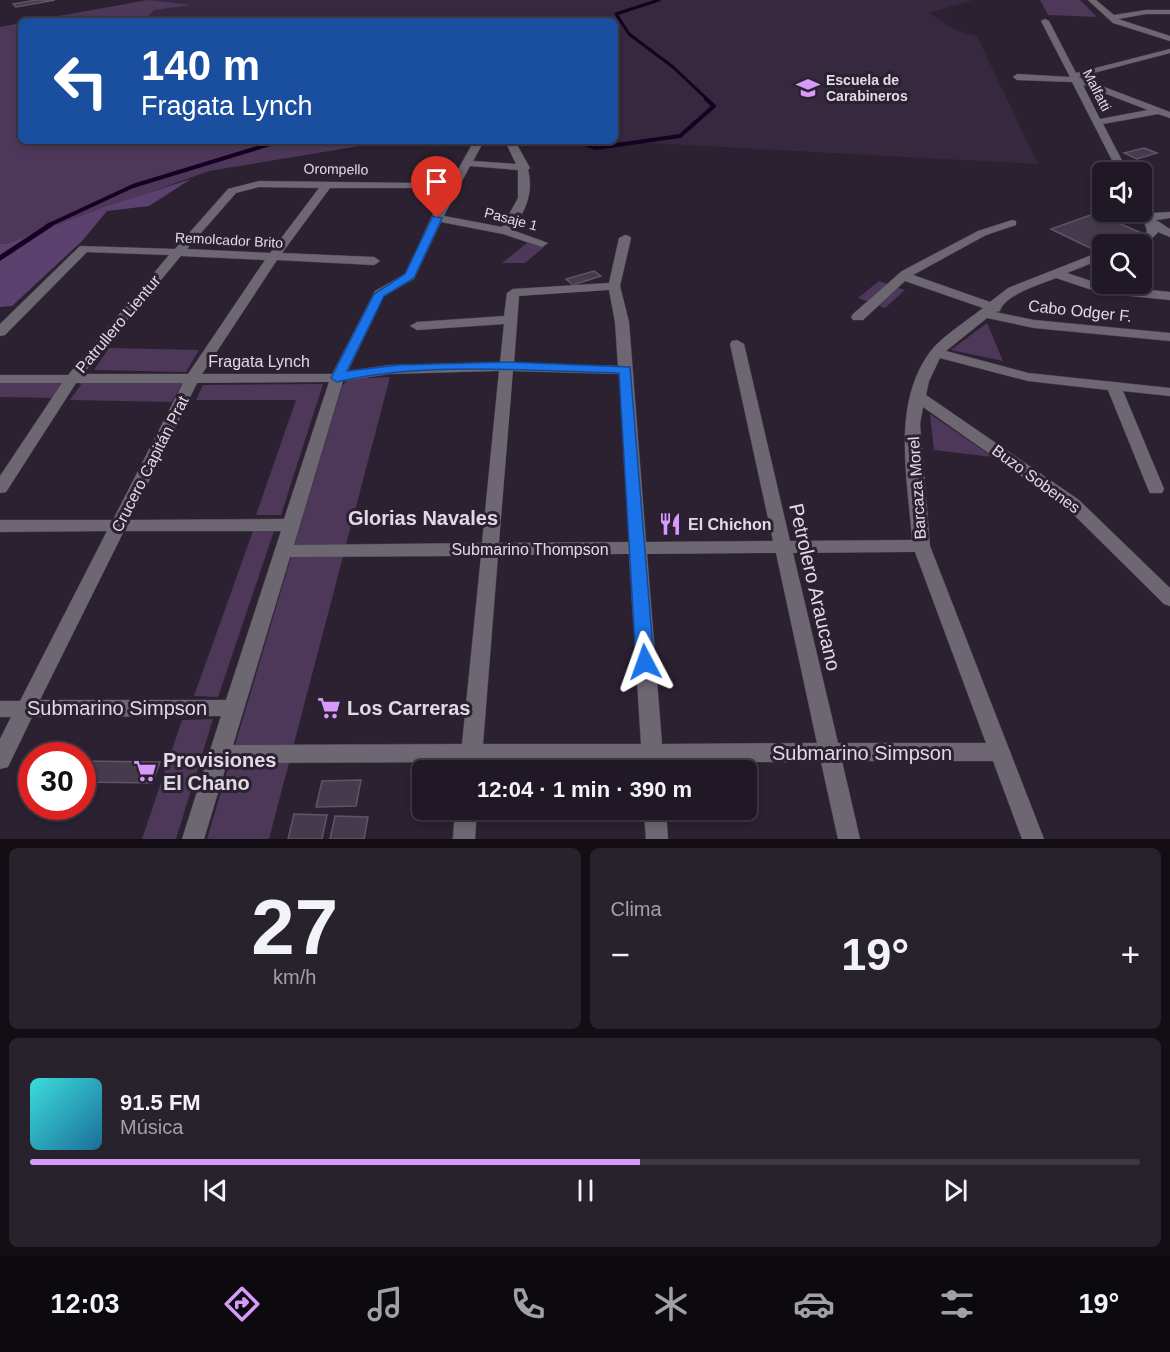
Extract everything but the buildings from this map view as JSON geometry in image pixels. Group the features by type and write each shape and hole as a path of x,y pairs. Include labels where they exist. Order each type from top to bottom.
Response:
{"street":[{"path":"1092,0 1111,18 1124,25 1170,39"},
{"path":"1111,18 1146,12 1170,12"},
{"name":"Malfatti","path":"1045,21 1119,162"},
{"path":"1017,77 1075,78 1170,51"},
{"path":"1075,78 1170,115"},
{"path":"1097,122 1170,108"},
{"path":"194,839 337,378 379,294 410,276 437,218 477,144"},
{"path":"505,231 518,216 527,181 525,168 512,144"},
{"path":"466,164 525,168"},
{"name":"Orompello","path":"259,184 412,185"},
{"name":"Patrullero Lientur","path":"0,488 72,379 177,253 232,191 259,184"},
{"name":"Crucero Capitán Prat","path":"0,760 192,379 272,258 327,184"},
{"path":"1152,220 1170,215"},
{"name":"Pasaje 1","path":"437,218 505,231 542,243"},
{"path":"1152,220 1170,227"},
{"path":"1152,221 1170,234"},
{"path":"858,316 903,276 982,233 1012,223"},
{"path":"626,238 614,286 622,322 652,760"},
{"name":"Remolcador Brito","path":"0,332 84,248 374,261"},
{"name":"Barcaza Morel","path":"1033,839 921,546 912,424 918,396 936,353 991,311 1012,291 1092,259"},
{"path":"1055,273 1101,290 1170,296"},
{"name":"Cabo Odger F.","path":"903,276 991,311 1034,324 1170,337"},
{"path":"471,760 513,294 535,290 614,286"},
{"path":"417,326 511,320"},
{"name":"Petrolero Araucano","path":"737,344 849,839"},
{"path":"936,353 1028,377 1170,392"},
{"name":"Fragata Lynch","path":"0,379 337,378 357,373 398,369 507,366 625,370"},
{"path":"1114,387 1156,489"},
{"name":"Buzo Sobenes","path":"918,396 1073,504 1170,599"},
{"path":"0,526 292,525"},
{"name":"Submarino Thompson","path":"284,551 921,546"},
{"name":"Submarino Simpson","path":"0,709 234,708"},
{"name":"Submarino Simpson","path":"692,760 830,753 1000,752"},
{"name":"Submarino Simpson","path":"220,754 412,760"},
{"path":"464,839 465,820"},
{"path":"656,820 657,839"}],"shaded area":[{"name":"Escuela de Carabineros","path":"148,0 974,0 929,13 955,30 977,36 1038,164 618,141 618,18 48,18"},
{"path":"148,0 191,5 154,10 146,18 48,18"},
{"path":"1040,0 1080,0 1097,17 1048,15"},
{"path":"18,24 18,144 372,144 209,171 6,244 0,244 0,27"},
{"path":"191,179 149,206 107,211 82,241 12,306 0,307 0,244 6,244 105,207"},
{"path":"527,243 544,247 525,263 502,263"},
{"path":"879,281 905,290 885,308 858,298"},
{"path":"987,323 1003,361 951,350"},
{"path":"109,348 199,350 186,372 94,370"},
{"path":"390,377 269,839 207,839 342,386 348,379"},
{"path":"84,380 183,382 172,402 70,400"},
{"path":"0,381 71,381 59,398 0,397"},
{"path":"323,384 281,515 256,515 296,400 196,400 203,385"},
{"path":"930,414 993,457 934,450"},
{"path":"253,531 274,531 218,697 194,696"},
{"path":"213,719 176,839 142,839 182,720"}],"waterway":[{"path":"659,0 616,14 629,34 673,67 708,100"},
{"path":"585,144 596,148 680,136 714,106 706,99"},
{"path":"47,226 133,186 270,144"},
{"path":"0,258 50,225"}],"place":[{"name":"Escuela de Carabineros","path":"808,88"},
{"name":"El Chichon","path":"670,524"},
{"name":"Los Carreras","path":"329,708"},
{"name":"Provisiones El Chano","path":"145,771"}],"district":[{"name":"Glorias Navales","path":"423,518"}],"route":[{"path":"437,218 410,276 379,294 337,378 357,373 398,369 507,366 625,370 645,662"}]}
